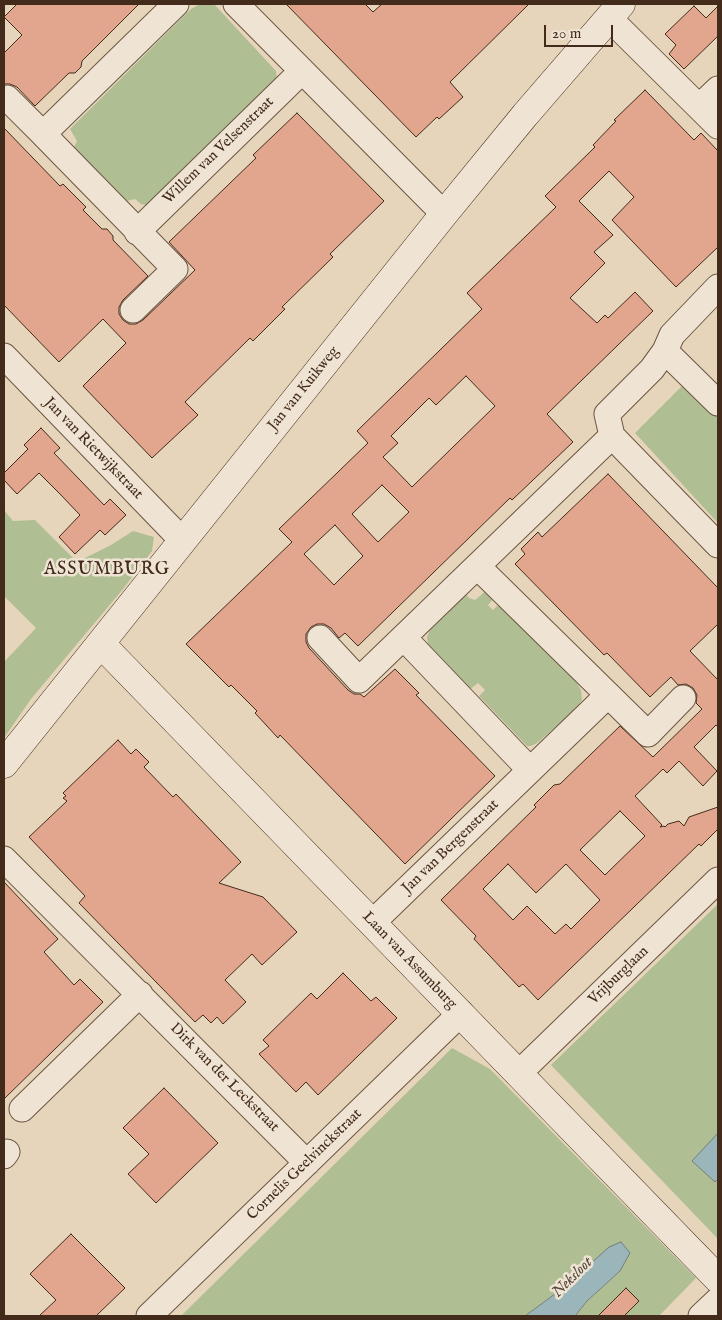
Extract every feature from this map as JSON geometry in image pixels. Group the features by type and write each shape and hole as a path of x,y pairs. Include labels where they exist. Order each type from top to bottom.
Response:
{"street":[{"path":"43,134 176,4"},
{"path":"236,4 444,214"},
{"path":"618,8 699,107 718,126"},
{"name":"Jan van Kuikweg","path":"4,764 444,214 525,115 618,8"},
{"name":"Willem van Velsenstraat","path":"137,232 302,71"},
{"path":"699,107 718,89"},
{"path":"4,101 7,98 175,269 133,310"},
{"path":"718,287 672,335 665,351 652,369 607,414 612,436 718,545"},
{"path":"665,351 718,403"},
{"name":"Jan van Rietwijkstraat","path":"4,356 183,541"},
{"path":"320,638 360,680 612,436"},
{"path":"478,567 648,734 683,698"},
{"path":"404,638 530,770"},
{"name":"Laan van Assumburg","path":"101,644 718,1279"},
{"name":"Jan van Bergenstraat","path":"372,923 608,695"},
{"name":"Dirk van der Leckstraat","path":"4,859 307,1163"},
{"name":"Vrijburglaan","path":"519,1073 718,880"},
{"path":"22,1109 140,994"},
{"name":"Cornelis Geelvinckstraat","path":"149,1316 461,1013"},
{"path":"701,1316 718,1300"}],"green space":[{"path":"200,4 214,4 276,71 277,81 150,206 141,204 135,199 127,201 74,147 77,141 70,129 191,9"},
{"path":"685,383 718,418 718,523 635,433"},
{"path":"4,510 13,521 35,520 77,562 111,545 133,531 154,537 152,551 123,589 31,699 4,738 4,662 36,628 4,596"},
{"path":"488,589 495,597 488,605 493,610 501,602 576,682 581,690 582,700 574,711 531,746 527,746 479,696 485,690 478,683 468,691 428,645 427,637 430,630 466,594 469,598 475,600"},
{"path":"718,904 718,1133 715,1181 718,1179 718,1239 551,1065"},
{"path":"452,1048 490,1069 696,1278 659,1316 575,1316 587,1301 620,1271 567,1285 525,1316 181,1316"}],"water":[{"path":"718,1133 718,1179 715,1182 692,1161"},
{"path":"621,1242 630,1253 620,1271 587,1301 575,1316 525,1316 567,1285 609,1247"}],"building":[{"path":"17,4 139,4 82,61 81,67 75,73 69,73 35,106 17,87 4,84 4,53 22,35 4,17"},
{"path":"286,4 365,4 373,12 382,4 529,4 450,82 463,97 439,119 437,117 416,137"},
{"path":"694,6 706,18 718,6 718,36 684,69 669,54 676,45 665,34"},
{"path":"645,90 694,140 701,133 718,151 718,247 676,287 612,220 634,197 609,171 579,201 613,235 594,252 605,263 570,298 597,323 605,315 608,318 635,292 653,311 547,414 573,442 512,500 510,498 358,646 345,633 339,638 331,628 324,624 317,624 311,627 306,634 306,642 309,648 354,694 360,694 364,697 395,669 419,693 416,695 495,776 405,864 280,735 278,738 255,713 257,711 231,685 229,687 186,644 292,542 279,529 368,443 357,431 482,309 467,293 556,207 545,196 595,147 593,145 616,121 614,120","holes":["466,376 495,406 412,487 383,457 398,443 391,436 429,398 436,405","382,485 409,512 378,542 352,514","335,525 363,556 334,585 304,554"]},
{"path":"297,113 384,201 330,254 333,257 282,307 285,309 253,341 250,338 185,402 198,415 152,458 83,386 126,343 103,319 59,362 4,305 4,128 60,186 63,184 86,207 83,210 102,229 107,229 113,236 113,240 148,276 123,300 119,307 119,314 123,320 129,324 136,324 143,320 195,270 169,242 256,158 253,155"},
{"path":"41,428 60,448 54,453 104,505 110,499 126,515 105,535 100,530 75,554 59,537 80,515 60,494 39,473 17,494 4,480 4,473 28,449 24,445"},
{"path":"608,474 718,588 718,624 690,651 718,680 718,727 716,725 694,747 717,771 703,786 679,761 667,773 663,769 635,796 662,825 660,827 665,827 668,824 679,821 684,826 689,817 718,807 718,829 701,846 699,844 538,1000 523,984 519,987 474,939 476,936 441,900 536,807 534,805 554,785 560,784 620,726 653,757 702,709 696,703 697,695 693,688 686,684 678,685 671,677 650,697 607,653 604,655 515,564 525,554 521,549 538,532 542,537","holes":["620,811 645,836 605,875 580,850","508,864 536,893 566,864 600,900 571,929 566,924 555,934 527,906 513,920 483,889"]},
{"path":"118,740 131,754 136,749 149,762 144,767 173,797 176,794 241,862 219,883 263,897 297,932 262,965 252,954 225,980 246,1002 223,1024 217,1017 211,1023 203,1015 195,1022 79,903 85,896 29,837 67,801 63,798 66,796 63,793"},
{"path":"4,882 58,939 44,952 74,985 80,979 103,1002 4,1099"},
{"path":"343,973 371,1001 376,997 397,1018 318,1095 306,1082 296,1092 259,1054 269,1046 263,1040 311,993 317,999"},
{"path":"164,1088 218,1143 156,1203 128,1174 149,1154 123,1128"},
{"path":"71,1234 125,1288 96,1316 39,1316 56,1300 30,1274"},
{"path":"626,1288 639,1301 624,1316 598,1316"}],"district":[{"name":"ASSUMBURG","path":"107,570"}],"water label":[{"name":"Neksloot","path":"573,1278"}]}
